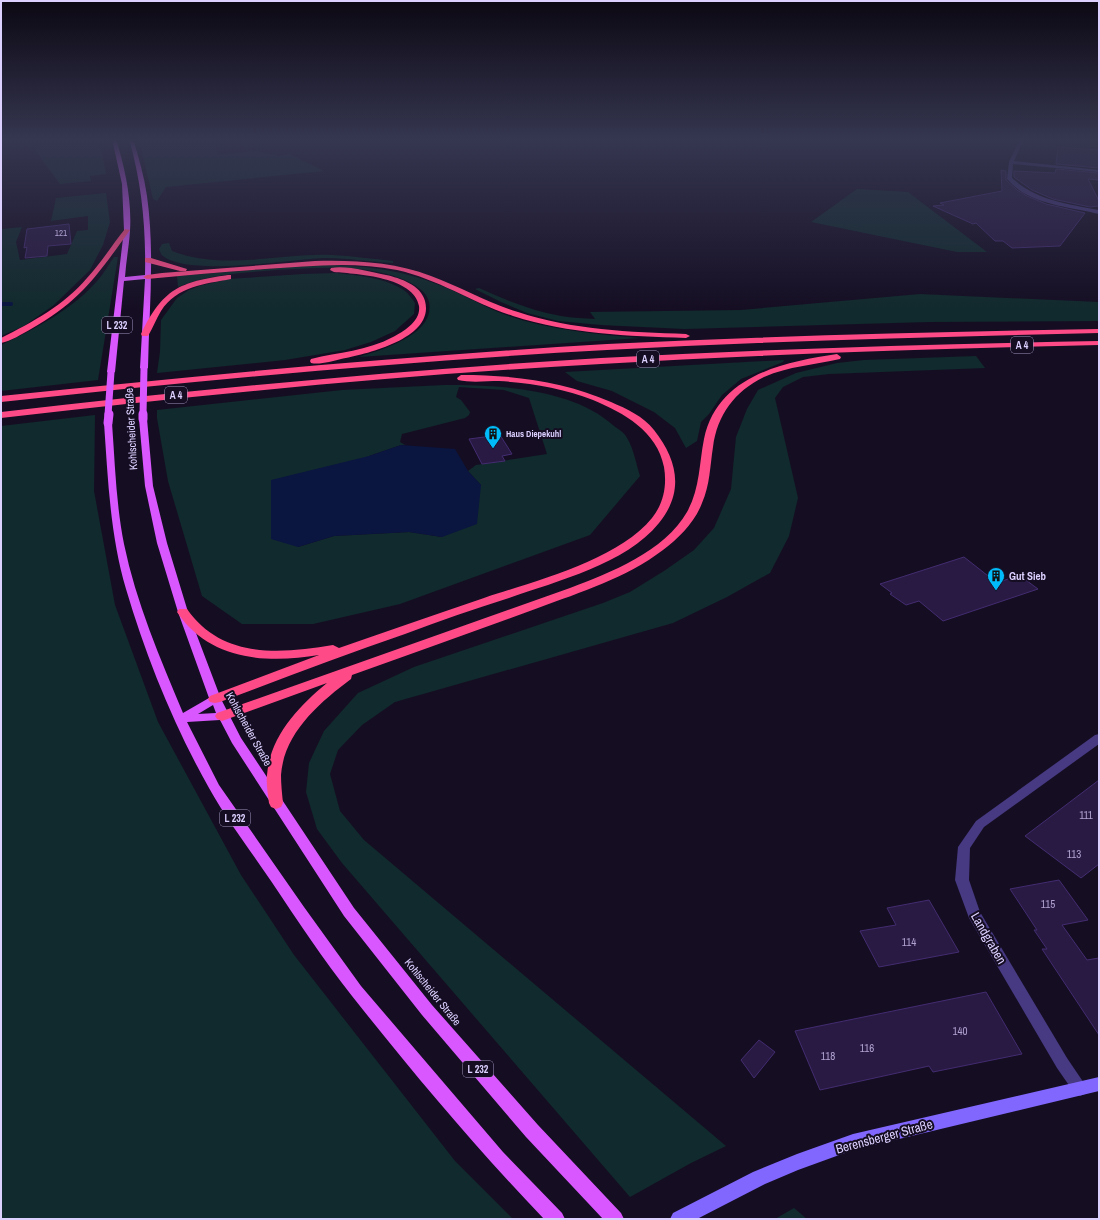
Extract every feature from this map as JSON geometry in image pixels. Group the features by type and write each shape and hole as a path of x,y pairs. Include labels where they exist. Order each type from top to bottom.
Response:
{"highway":[{"path":"1,341 41,319 76,294 92,278 127,230"},
{"path":"148,260 181,269 204,272"},
{"path":"147,277 319,263 375,265 397,268 434,278 504,310 549,324 614,333 767,339"},
{"path":"145,334 162,304 175,293 200,282 231,276 303,270 334,270 364,273 393,279 409,287 418,294 423,303 423,312 415,326 398,338 376,347 340,356 198,378"},
{"name":"A 4","path":"1,399 198,378 465,356 606,347 767,339 1099,331"},
{"name":"A 4","path":"1,415 178,395 439,372 801,351 1099,343"},
{"path":"222,716 483,624 610,576 635,564 657,549 687,523 695,509 704,480 710,432 721,407 739,389 752,380 784,367 820,359 944,346"},
{"path":"215,699 362,644 546,581 594,562 627,544 655,521 670,492 669,465 661,444 647,427 627,413 603,401 552,386 515,380 488,378 352,379"},
{"path":"183,612 197,629 219,643 246,652 284,655 318,652 362,644"},
{"path":"276,803 274,776 278,759 288,732 317,697 359,667"}],"main road":[{"name":"Kohlscheider Straße","path":"126,196 127,230 123,279 111,372 108,423 114,510 120,545 132,589 148,638 180,719 214,787 299,911 356,990 497,1158 556,1219"},
{"name":"Kohlscheider Straße","path":"144,196 148,260 143,419 149,486 162,543 183,612 222,716 276,803 349,912 427,1010 532,1131 615,1219"},
{"path":"123,279 147,277"},
{"path":"180,719 215,699"},
{"path":"180,719 222,716"}],"street":[{"path":"1038,196 1052,202 1099,212"},
{"name":"Landgraben","path":"1080,1089 1062,1063 974,914 962,880 963,854 964,848 980,824 1099,738"},
{"name":"Berensberger Straße","path":"679,1219 759,1178 797,1162 853,1142 1099,1084"}],"green space":[{"path":"77,196 106,196 110,222 103,245 90,270 54,305 24,326 1,336 2,229 22,227 16,242 20,260 67,254 77,231 88,230 88,216 51,221 56,198"},
{"path":"152,196 160,196 157,201 153,199"},
{"path":"847,196 913,196 987,252 957,252 811,222"},
{"path":"169,243 172,251 191,257 211,260 231,261 332,255 393,261 393,263 326,258 241,265 195,265 176,262 162,255 159,249 162,244"},
{"path":"114,257 118,257 98,380 1,391 1,345 40,325 77,300 98,280"},
{"path":"317,265 364,267 410,275 456,292 497,312 522,320 572,331 640,338 359,357 393,345 416,332 424,323 429,313 429,302 427,297 420,289 410,282 394,276 380,272 350,268 306,268 226,275 202,279 178,287 177,276"},
{"path":"336,273 363,276 397,286 406,292 415,303 414,314 395,331 371,342 345,350 285,360 157,373 160,352 161,320 177,298 189,290 199,286 229,279"},
{"path":"479,288 509,301 551,314 565,317 595,319 590,312 741,310 920,294 1099,302 1099,321 928,322 685,329 601,325 558,321 527,313 475,289"},
{"path":"976,356 985,368 829,374 803,377 783,387 775,398 798,498 789,536 770,573 727,597 673,623 395,702 362,725 338,750 330,774 340,811 364,840 726,1146 691,1163 630,1197 342,863 317,829 306,792 309,763 324,731 358,693 414,667 603,603 630,592 694,550 714,528 731,489 736,437 747,409 758,390 796,373 837,363 864,360"},
{"path":"784,360 783,362 741,379 722,395 709,414 701,422 697,441 686,448 675,428 654,412 612,391 577,381 565,372"},
{"path":"466,385 511,388 556,396 597,413 623,433 626,436 635,457 640,476 590,535 400,604 313,624 242,624 202,596 168,481 157,418 157,410 342,390","holes":["459,387 504,390 529,398 547,454 476,465 468,471 481,485 442,537 409,532 334,536 298,547 369,456 405,445 400,442 402,434 465,418 469,415 470,412 461,400 456,397"]},
{"path":"95,415 94,491 115,605 158,722 241,875 294,955 455,1161 513,1219 1,1219 1,426"},
{"path":"794,1208 807,1219 775,1219"}],"shaded area":[{"path":"401,445 455,449 468,471 481,485 477,524 442,537 409,532 334,536 298,547 271,539 271,480 369,456"}],"building":[{"path":"977,196 1027,196 1046,204 1085,213 1060,246 1012,248 1003,241 995,241 976,223 973,224 933,206 944,205 940,203"},
{"path":"1046,196 1096,196 1099,201 1099,206 1090,207 1053,199"},
{"path":"69,224 71,244 48,246 47,256 25,258 27,247 24,248 27,229"},
{"name":"Haus Diepekuhl","path":"500,435 512,454 502,456 505,461 482,464 469,439"},
{"name":"Gut Sieb","path":"964,557 997,583 1019,575 1038,589 943,621 919,601 906,605 890,594 892,593 880,584"},
{"path":"1099,780 1099,864 1081,878 1025,836"},
{"path":"1059,880 1088,920 1062,925 1087,960 1099,958 1099,1035 1042,949 1047,949 1034,930 1037,930 1010,889"},
{"path":"929,900 959,952 879,967 860,931 896,925 887,908"},
{"path":"986,992 1022,1054 933,1072 929,1066 820,1090 795,1031"},
{"path":"759,1040 775,1052 754,1078 741,1060"}],"waterway":[{"path":"1,304 11,304"}],"place":[{"name":"Haus Diepekuhl","path":"493,449"},
{"name":"Gut Sieb","path":"996,591"}]}
